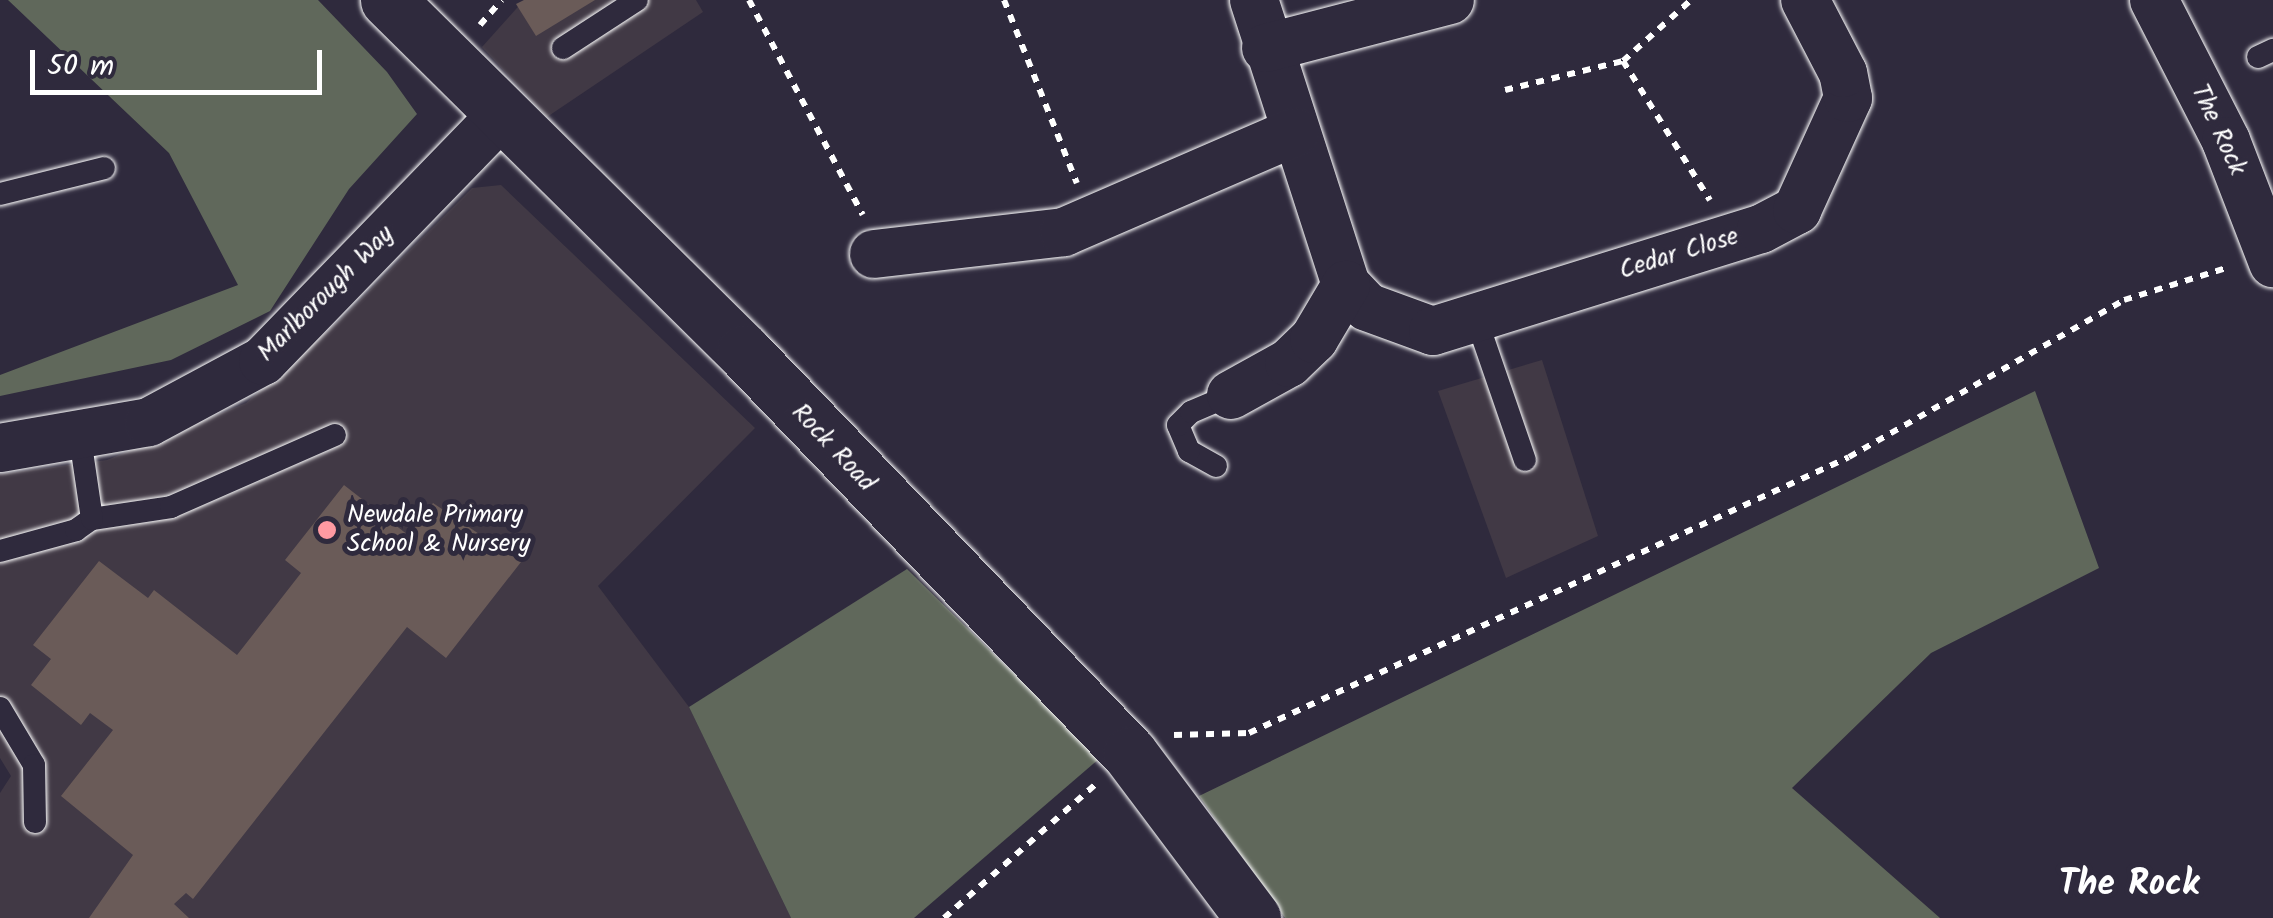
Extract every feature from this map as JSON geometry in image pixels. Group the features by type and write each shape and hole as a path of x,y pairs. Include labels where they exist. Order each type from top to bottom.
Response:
{"street":[{"name":"Rock Road","path":"388,0 744,352 1130,754 1253,918"},
{"path":"1231,395 1289,363 1314,339 1346,285 1266,48 1254,0"},
{"path":"1266,48 1450,0"},
{"name":"Cedar Close","path":"1346,285 1367,307 1433,330 1724,240 1796,210 1848,98 1843,72 1805,0"},
{"name":"The Rock","path":"2154,0 2226,141 2272,262"},
{"name":"Marlborough Way","path":"0,448 80,438 149,422 263,362 503,113"},
{"path":"874,254 1064,232 1295,132"}],"lane":[{"path":"563,48 637,0"},
{"path":"0,194 104,168"},
{"path":"1476,318 1525,460"},
{"path":"1216,466 1188,451 1178,425 1231,395"},
{"path":"0,551 76,530 92,518 171,507 335,435"},
{"path":"80,438 92,518"},
{"path":"0,708 34,765 35,822"}],"path":[{"path":"749,0 859,200 874,254"},
{"path":"1004,0 1092,220"},
{"path":"1504,90 1624,61 1691,0"},
{"path":"1624,61 1704,184 1724,240"},
{"path":"944,918 1130,754 1171,735 1250,733 1849,457 2124,300 2198,281 2250,258 2272,262"}],"shaded area":[{"path":"524,0 696,0 703,12 547,117 482,47"},
{"name":"Newdale Primary School & Nursery","path":"501,185 755,428 598,586 689,707 791,918 0,918 0,793 11,776 0,758 0,474 107,460 246,403 342,318 472,188"},
{"path":"1542,360 1598,536 1506,578 1438,391"}],"green space":[{"path":"8,0 318,0 387,72 417,114 349,189 270,311 171,360 0,396 0,375 238,285 169,153"},
{"path":"2035,391 2099,568 1931,653 1792,788 1940,918 1285,918 1199,796"},
{"path":"907,569 1100,758 914,918 791,918 689,707"}],"building":[{"path":"524,0 595,0 536,36 516,4"},
{"path":"344,485 408,535 433,503 521,562 446,658 407,627 193,899 186,893 174,904 189,918 89,918 133,855 61,796 113,730 90,713 81,725 31,685 51,659 33,645 99,561 148,598 154,590 237,655 301,573 285,560"}],"place":[{"name":"Newdale Primary School & Nursery","path":"327,530"}],"district":[{"name":"The Rock","path":"2129,885"}]}
